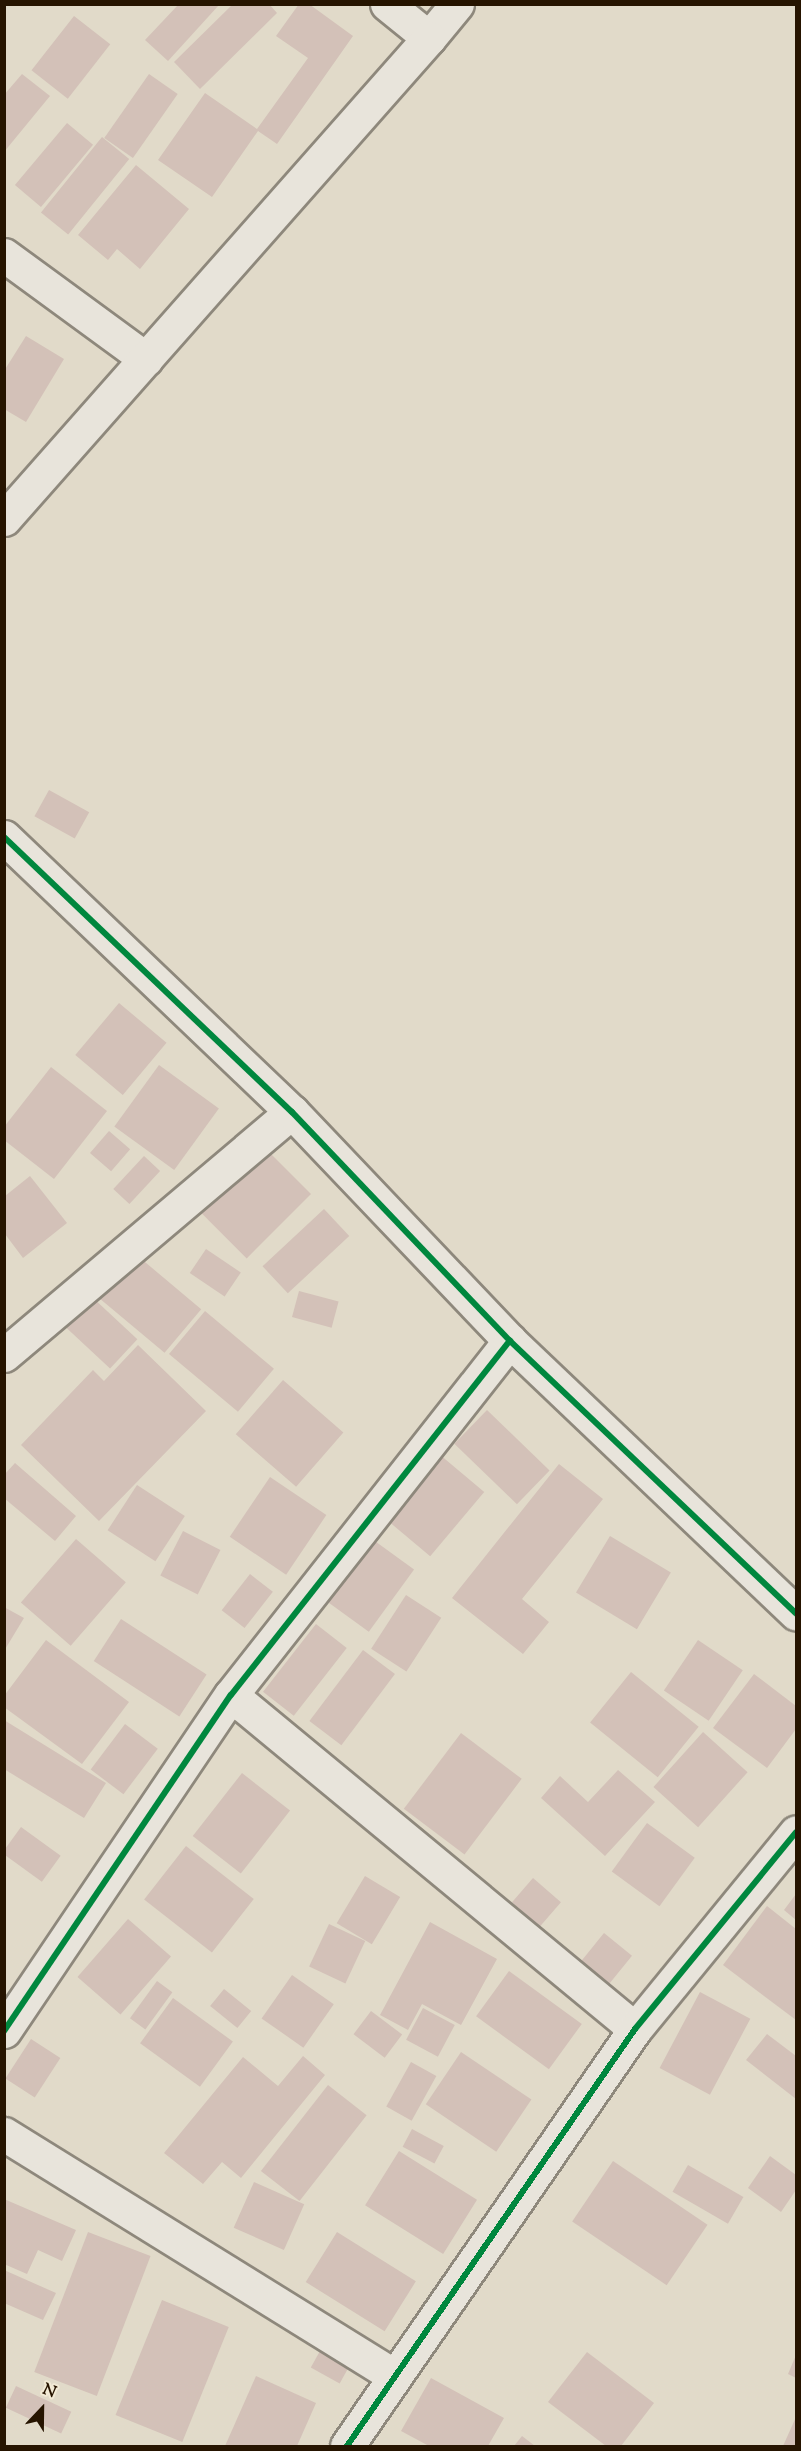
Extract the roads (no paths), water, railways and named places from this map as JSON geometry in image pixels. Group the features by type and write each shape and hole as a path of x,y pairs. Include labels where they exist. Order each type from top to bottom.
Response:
{"street":[{"path":"387,4 429,38"},
{"path":"4,519 457,4"},
{"path":"4,255 146,359"},
{"path":"4,837 292,1112 510,1341 796,1613"},
{"path":"4,1355 292,1112"},
{"path":"4,2031 231,1695 510,1341"},
{"path":"231,1695 635,2029"},
{"path":"347,2446 635,2029 796,1832"},
{"path":"4,2134 394,2376"}]}
